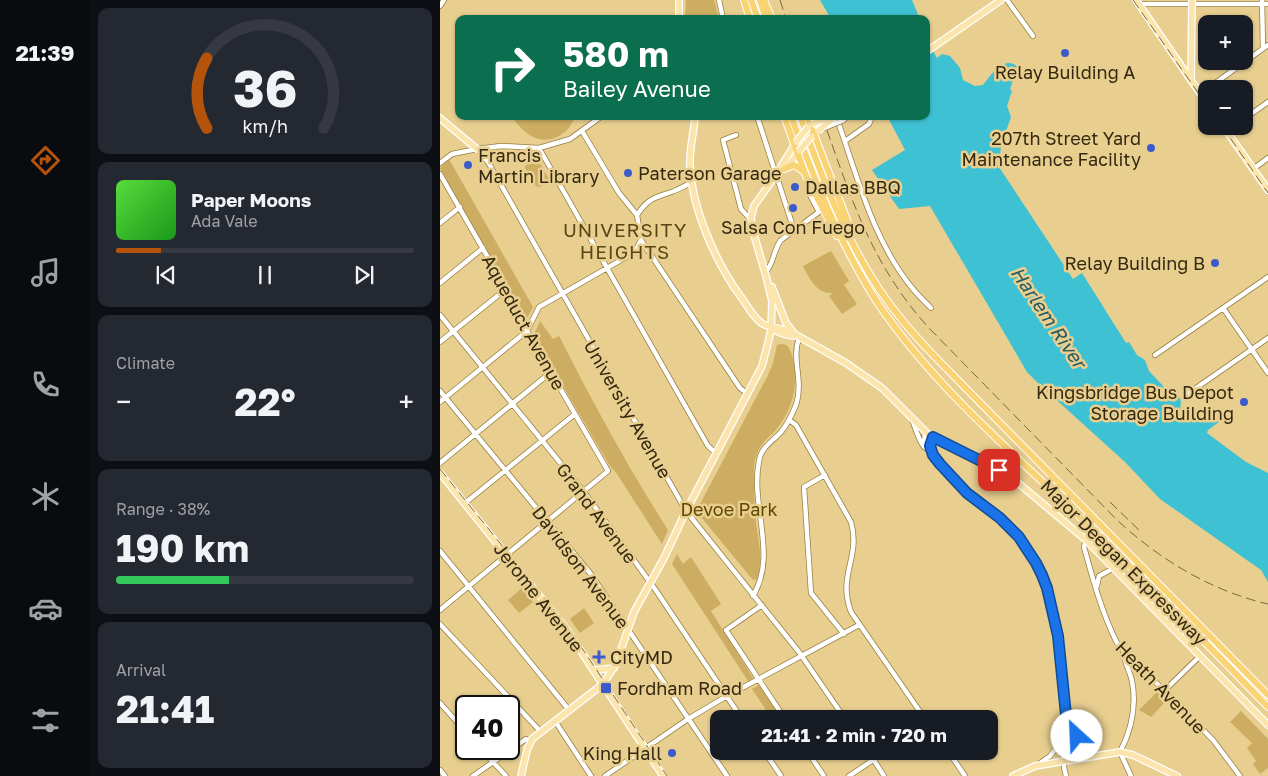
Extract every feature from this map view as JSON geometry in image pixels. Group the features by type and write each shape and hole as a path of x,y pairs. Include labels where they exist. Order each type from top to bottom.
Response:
{"highway":[{"path":"744,0 749,15"},
{"path":"751,0 757,15"},
{"path":"760,0 765,15"},
{"path":"764,0 770,15"},
{"path":"786,120 806,176 833,229 857,267"},
{"name":"Major Deegan Expressway","path":"793,120 820,190 857,267 887,316 918,356 946,388 1106,543 1268,707"},
{"name":"Major Deegan Expressway","path":"802,120 821,172 860,256 888,303 920,342 1268,695"},
{"path":"808,120 815,133 860,256"},
{"path":"784,169 791,165 796,165 806,176"}],"main road":[{"path":"679,0 679,15"},
{"path":"930,49 1001,0"},
{"path":"1138,2 1198,90"},
{"path":"1191,80 1192,2"},
{"name":"University Avenue","path":"440,118 477,149"},
{"path":"694,120 690,166 692,182 707,234 722,268 730,282 762,324 771,327 778,333 798,337"},
{"path":"521,776 531,741 603,684 614,668 634,612 664,558 686,511 762,366 771,327 771,297 751,220 756,204 795,144 810,125 822,120"},
{"path":"776,175 784,169 815,133 831,120"},
{"path":"1228,135 1268,190"},
{"path":"766,274 786,323 798,337 846,363 882,388 912,420 933,437 988,463 1011,477 1086,540 1268,725"},
{"name":"Jerome Avenue","path":"440,473 560,621 663,776"},
{"path":"594,670 614,668"},
{"path":"1013,776 1035,766 1120,752 1133,755 1177,776"}],"street":[{"path":"440,6 444,0"},
{"path":"719,0 722,15"},
{"path":"1007,0 1033,36"},
{"path":"1138,2 1262,2 1268,4"},
{"path":"1262,2 1263,48"},
{"path":"1219,80 1268,45"},
{"path":"1253,113 1268,102"},
{"path":"440,163 452,154 477,149 501,146 539,148 570,139 597,120"},
{"path":"757,120 794,230"},
{"path":"837,120 880,235 912,288 931,308"},
{"path":"815,133 839,120"},
{"path":"845,141 868,125 871,120"},
{"path":"582,131 619,193 637,215 641,240 740,388 748,394"},
{"path":"736,135 723,140 741,209 751,220"},
{"path":"539,148 708,446 717,454"},
{"name":"University Avenue","path":"477,149 488,162 686,511 802,656 839,710"},
{"path":"1253,169 1268,158"},
{"name":"Aqueduct Avenue","path":"440,174 506,289 527,331 608,471 584,492"},
{"path":"766,274 778,243 819,212 809,193 806,176"},
{"path":"637,215 648,201 655,196 675,191 692,182"},
{"path":"440,223 460,207"},
{"path":"440,402 527,331 539,307 635,252 641,240"},
{"path":"440,283 483,248"},
{"path":"1155,355 1268,277"},
{"path":"440,342 506,289"},
{"path":"1223,308 1268,373"},
{"name":"Grand Avenue","path":"440,316 584,492 650,582 736,710"},
{"path":"753,596 760,583 765,560 758,503 759,460 764,448 782,431 789,420 799,393 796,348 798,337"},
{"path":"1186,395 1268,338"},
{"path":"440,463 551,372"},
{"name":"Davidson Avenue","path":"440,391 590,573 727,776"},
{"path":"465,503 574,414"},
{"path":"789,420 796,424 848,515 853,529 854,549 846,575 846,590 851,612 919,710"},
{"path":"912,420 924,447 967,493 1010,527 1019,537 1036,563 1047,588 1058,636 1066,715 1063,761 1066,776"},
{"path":"924,431 924,447"},
{"path":"933,437 930,444 933,455"},
{"path":"825,475 804,487 811,593 844,634"},
{"path":"440,610 584,492"},
{"name":"Heath Avenue","path":"1086,540 1084,547 1095,577 1096,590 1110,630 1117,643 1220,748 1240,776"},
{"path":"440,552 569,710"},
{"path":"1095,577 1114,568"},
{"path":"762,606 726,630 779,710"},
{"path":"440,624 541,732"},
{"path":"605,776 688,719 859,625"},
{"path":"1123,651 1132,680 1134,701 1133,722 1120,752 1131,776"},
{"path":"1164,691 1200,656"},
{"path":"440,703 455,720"},
{"path":"1066,715 1087,750 1096,756"},
{"path":"554,721 590,776"},
{"path":"1035,766 1050,756 1065,738"},
{"path":"473,776 526,739 531,741"},
{"path":"770,760 781,776"},
{"path":"813,760 824,776"},
{"path":"850,776 873,760 884,776"},
{"path":"954,760 965,776"},
{"path":"493,762 506,776"},
{"path":"440,770 445,776"}],"green space":[{"path":"686,0 714,0 718,15 685,15"},
{"path":"514,120 573,120 568,129 562,134 549,139 535,138 521,128"},
{"path":"537,158 550,181 539,187 536,186 525,168 526,165"},
{"path":"449,159 533,307 525,322 508,288 440,168"},
{"path":"831,251 849,281 844,285 857,304 842,314 829,296 833,293 822,291 814,285 803,266"},
{"path":"540,321 553,339 559,336 611,434 668,530 662,544 610,466 543,352 534,334"},
{"name":"Devoe Park","path":"781,344 789,347 791,351 795,385 786,414 775,431 764,441 758,450 755,461 756,523 760,558 757,579 753,580 701,517 698,508 768,375 777,345"},
{"path":"677,554 683,564 691,557 721,604 711,611 753,678 748,681 672,564"},
{"path":"522,588 533,602 519,613 508,600"},
{"path":"584,608 594,623 580,633 570,619"},
{"path":"759,685 776,710 766,710 752,689"},
{"path":"1157,692 1166,701 1151,717 1139,710"},
{"path":"1241,711 1268,739 1268,768 1260,774 1253,764 1256,761 1247,748 1252,743 1230,722"}],"water":[{"path":"820,0 912,0 918,15 829,15"},
{"name":"Harlem River","path":"930,45 937,58 942,54 950,56 960,68 963,80 975,86 983,85 994,71 1003,64 1013,64 1018,67 1010,89 1012,91 1007,106 1011,117 1001,146 999,167 1073,279 1082,273 1126,343 1129,342 1137,355 1145,360 1149,371 1164,387 1164,390 1180,398 1180,407 1195,422 1216,409 1223,411 1223,419 1208,430 1207,433 1246,462 1268,473 1268,582 1261,570 1160,499 1125,462 1027,372 930,206 899,209 872,170 905,150 889,120 930,120"}],"railway":[{"path":"780,0 785,15"},
{"path":"1133,0 1198,93"},
{"path":"823,120 852,200 876,252 907,302 927,326 1117,520 1150,548 1206,582 1226,591 1268,604"},
{"path":"1228,135 1268,193"},
{"path":"440,469 568,627 667,776"},
{"path":"1110,502 1142,533"}],"place":[{"name":"Relay Building A","path":"1065,53"},
{"name":"207th Street Yard Maintenance Facility","path":"1151,148"},
{"name":"Francis Martin Library","path":"468,165"},
{"name":"Paterson Garage","path":"628,173"},
{"name":"Dallas BBQ","path":"795,187"},
{"name":"Salsa Con Fuego","path":"793,208"},
{"name":"Relay Building B","path":"1215,263"},
{"name":"Kingsbridge Bus Depot Storage Building","path":"1244,402"},
{"name":"CityMD","path":"599,657"},
{"name":"Fordham Road","path":"606,688"},
{"name":"King Hall","path":"672,753"}],"district":[{"name":"UNIVERSITY HEIGHTS","path":"625,240"}],"route":[{"path":"999,470 933,437 930,442 933,455 967,493 1000,518 1019,537 1042,575 1047,588 1058,636 1066,715 1077,736"}]}
